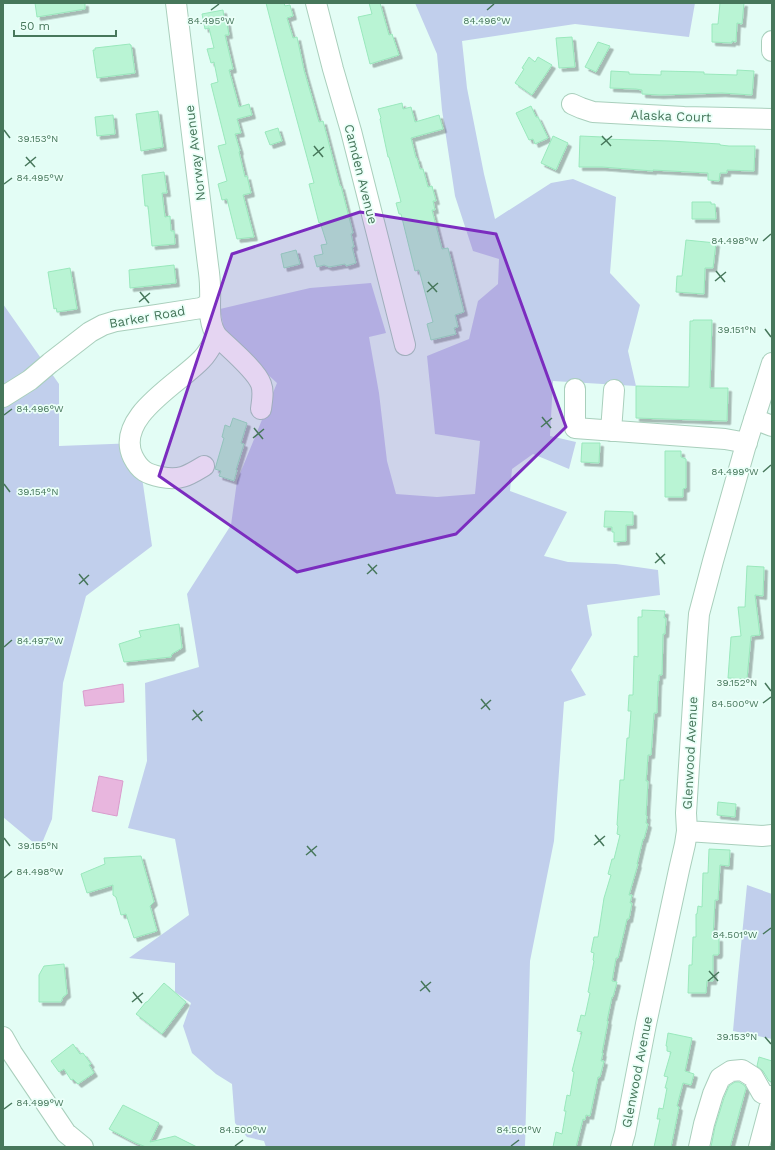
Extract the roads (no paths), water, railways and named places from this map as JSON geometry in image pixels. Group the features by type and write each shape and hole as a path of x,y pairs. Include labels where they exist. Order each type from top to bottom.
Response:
{"street":[{"name":"Norway Avenue","path":"176,3 208,265 212,324 217,336"},
{"name":"Camden Avenue","path":"316,3 351,130 405,345"},
{"path":"772,41 772,52"},
{"name":"Alaska Court","path":"572,104 594,112 684,117 772,119"},
{"name":"Barker Road","path":"3,397 30,380 90,332 103,326 116,321 158,316 201,308 210,303"},
{"path":"204,466 184,478 168,479 151,475 139,468 132,456 129,443 133,428 140,415 152,402 203,358 217,336 253,371 258,378 263,395 261,409"},
{"name":"Glenwood Avenue","path":"621,1147 687,831 686,813 699,614 747,443 763,423 772,363"},
{"path":"575,389 576,428 725,439 747,443"},
{"path":"611,431 614,390"},
{"path":"687,831 762,836 772,835"},
{"path":"3,1036 12,1054 66,1133 83,1147"},
{"path":"699,1147 713,1094 720,1078 731,1071 742,1070 752,1077 762,1093 772,1098 759,1147"}]}
